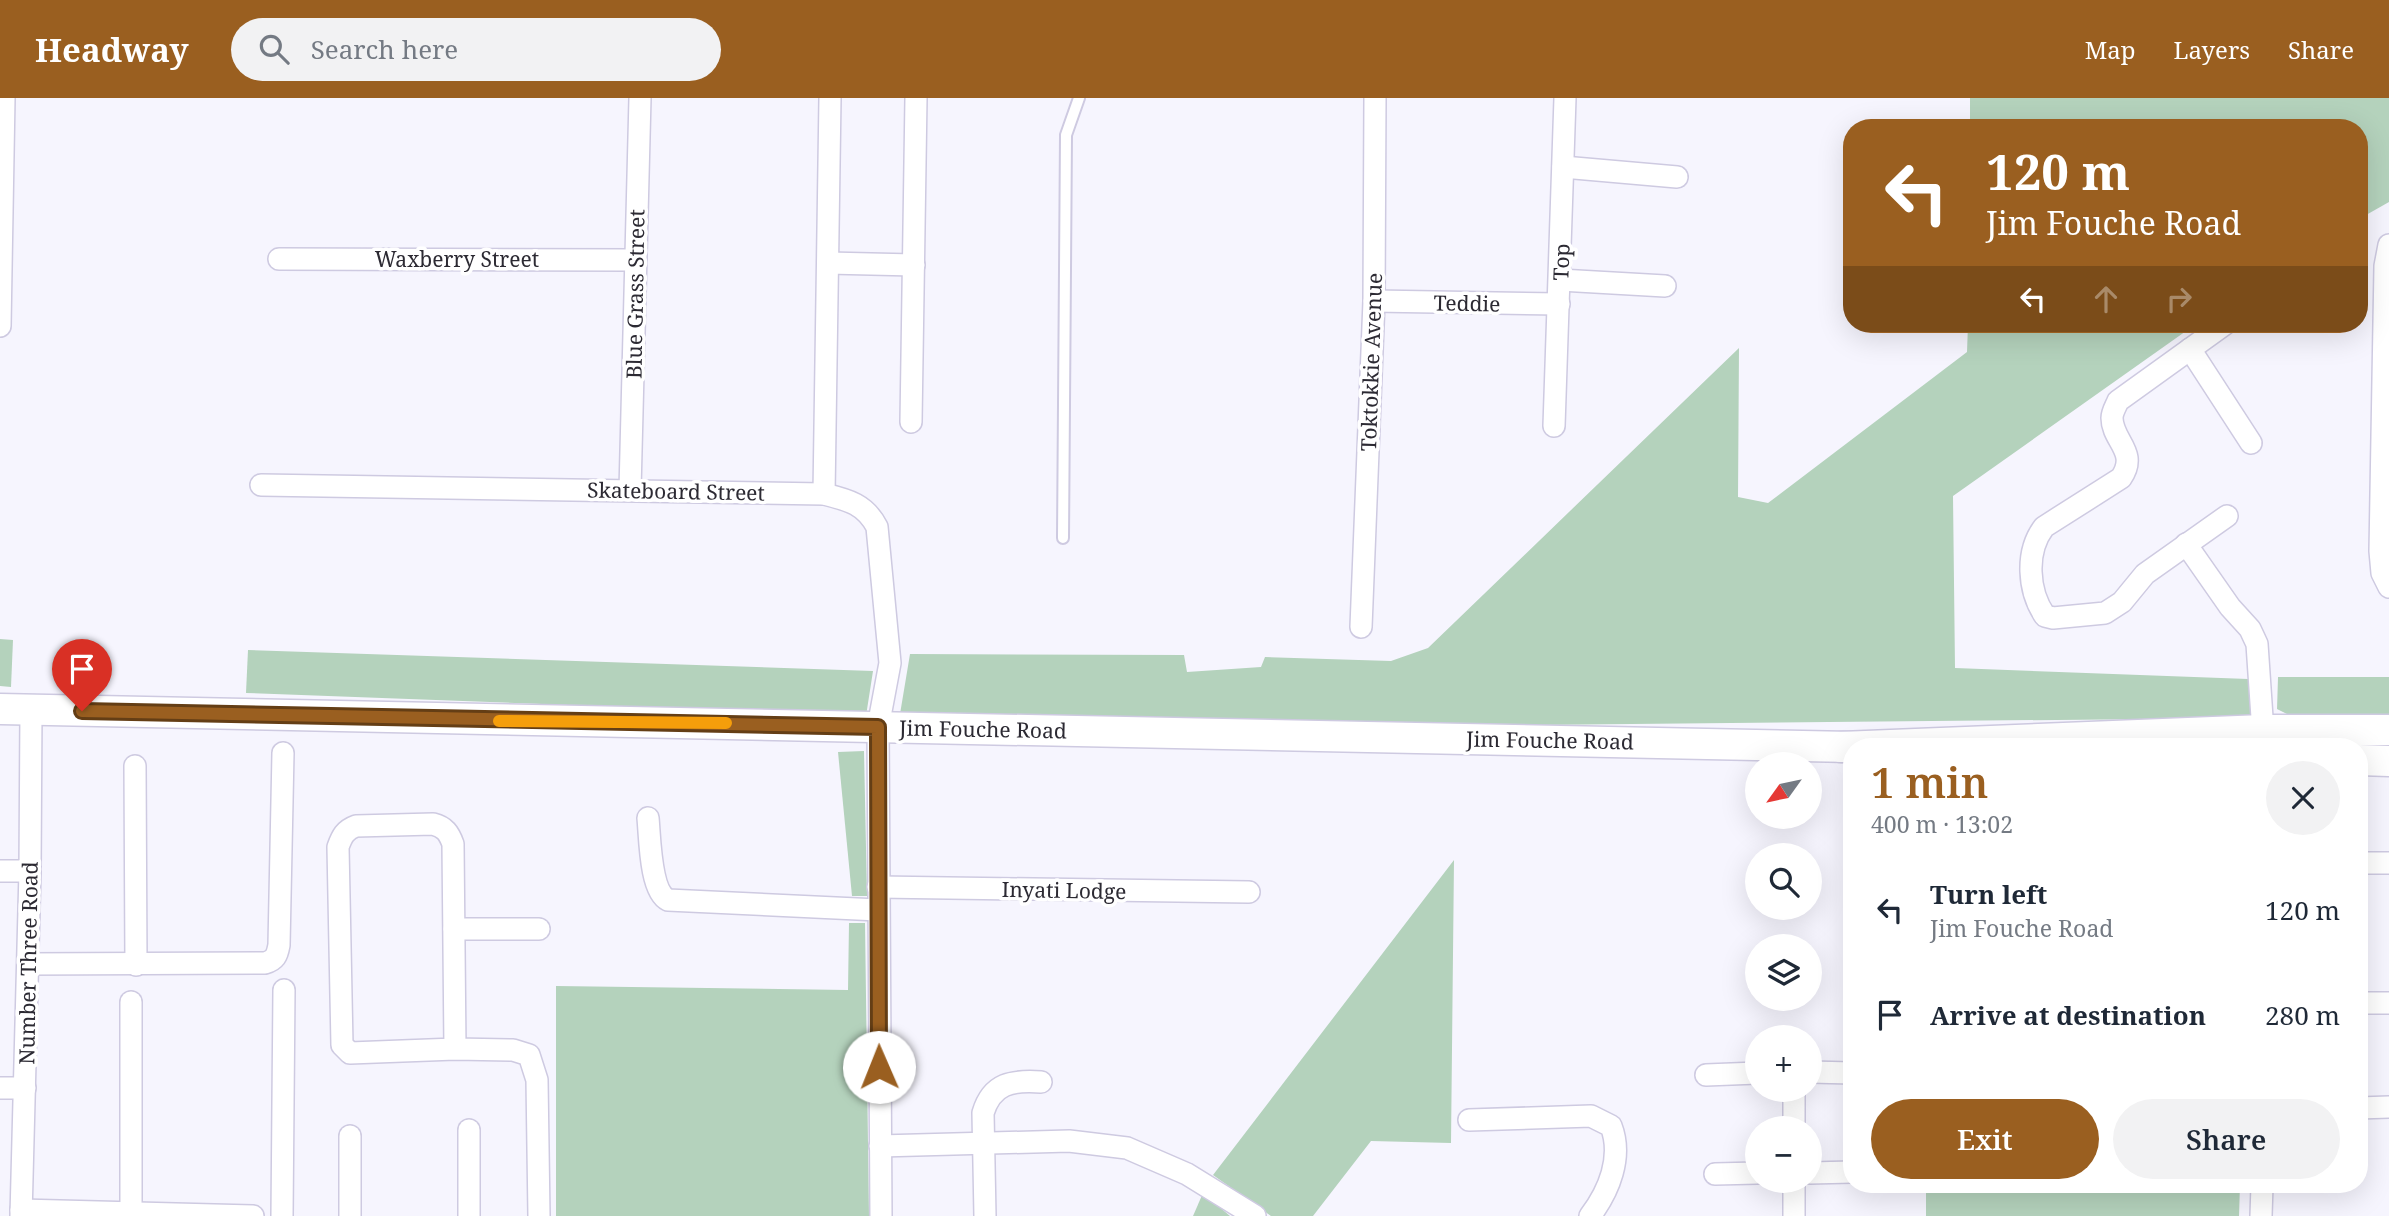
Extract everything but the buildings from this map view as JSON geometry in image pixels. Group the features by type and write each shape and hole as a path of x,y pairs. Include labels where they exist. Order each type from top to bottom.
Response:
{"street":[{"path":"0,326 4,98"},
{"name":"Blue Grass Street","path":"630,490 640,98"},
{"path":"824,494 831,98"},
{"path":"911,422 916,98"},
{"name":"Toktokkie Avenue","path":"1361,626 1374,301 1375,98"},
{"name":"Top","path":"1554,426 1565,98"},
{"path":"1563,167 1677,177"},
{"path":"2389,245 2385,266 2380,551 2382,573 2389,587"},
{"name":"Waxberry Street","path":"279,259 635,260"},
{"path":"828,263 914,265"},
{"path":"1560,280 1665,286"},
{"name":"Teddie","path":"1374,301 1559,304"},
{"path":"2212,333 2118,401 2112,415 2114,428 2127,457 2127,469 2121,478 2044,527 2038,536 2031,577 2032,593 2045,616 2053,618 2105,612 2122,602 2145,574 2227,516"},
{"path":"2190,349 2251,443"},
{"name":"Skateboard Street","path":"261,485 824,494 859,505 870,515 877,527 890,663 878,727 881,1216"},
{"path":"2186,544 2254,636 2257,644 2263,738"},
{"name":"Jim Fouche Road","path":"0,709 1843,747"},
{"name":"Number Three Road","path":"21,1213 30,871 31,710"},
{"name":"Jim Fouche Road","path":"2277,738 2389,730"},
{"path":"28,964 265,963 277,956 283,753"},
{"path":"2368,760 2389,761"},
{"path":"135,766 136,965"},
{"path":"648,818 658,889 663,898 668,900 878,910"},
{"path":"455,1049 453,844 449,834 444,828 433,824 356,826 342,834 338,847 342,1045 350,1053 513,1050 523,1052 532,1059 537,1080 539,1216"},
{"path":"2368,863 2389,863"},
{"path":"0,871 30,871"},
{"name":"Inyati Lodge","path":"878,887 1249,892"},
{"path":"454,929 539,929"},
{"path":"282,1216 284,990"},
{"path":"131,1002 131,1214"},
{"path":"2368,1003 2389,1003"},
{"path":"1822,1072 1843,1073"},
{"path":"1706,1075 1745,1073"},
{"path":"985,1216 983,1114 987,1099 997,1088 1025,1081 1041,1082"},
{"path":"0,1088 25,1088"},
{"path":"2368,1108 2389,1108"},
{"path":"1469,1120 1591,1116 1611,1126 1616,1139 1609,1186 1590,1216"},
{"path":"469,1130 470,1216"},
{"path":"350,1136 350,1216"},
{"path":"880,1146 1069,1141 1127,1148 1187,1174 1255,1216"},
{"path":"1822,1173 1843,1172"},
{"path":"1715,1174 1745,1173"},
{"path":"1794,1193 1794,1216"},
{"path":"2262,1193 2262,1216"},
{"path":"21,1213 253,1216"}],"lane":[{"path":"1063,538 1065,153 1066,135 1079,98"}],"green space":[{"path":"1970,98 2389,98 2389,202 2368,214 2368,119 1970,119"},
{"path":"1968,333 2183,333 1953,496 1955,668 2248,679 2252,718 1532,725 900,714 910,654 1184,655 1187,672 1261,667 1265,657 1391,661 1428,648 1739,348 1738,497 1768,503 1967,352"},
{"path":"0,639 13,640 11,687 0,686"},
{"path":"248,650 873,671 866,716 246,693"},
{"path":"2278,677 2389,677 2389,718 2301,721 2277,709"},
{"path":"864,751 867,896 852,896 838,752"},
{"path":"1454,860 1451,1143 1371,1141 1313,1216 1271,1216 1213,1175"},
{"path":"849,923 865,923 869,1216 556,1216 556,986 848,990"},
{"path":"1203,1193 1230,1216 1193,1216"},
{"path":"1926,1193 2240,1193 2239,1216 1926,1216"}],"slow traffic":[{"path":"499,721 726,723"}],"route":[{"path":"82,711 878,727 879,1067"}]}
